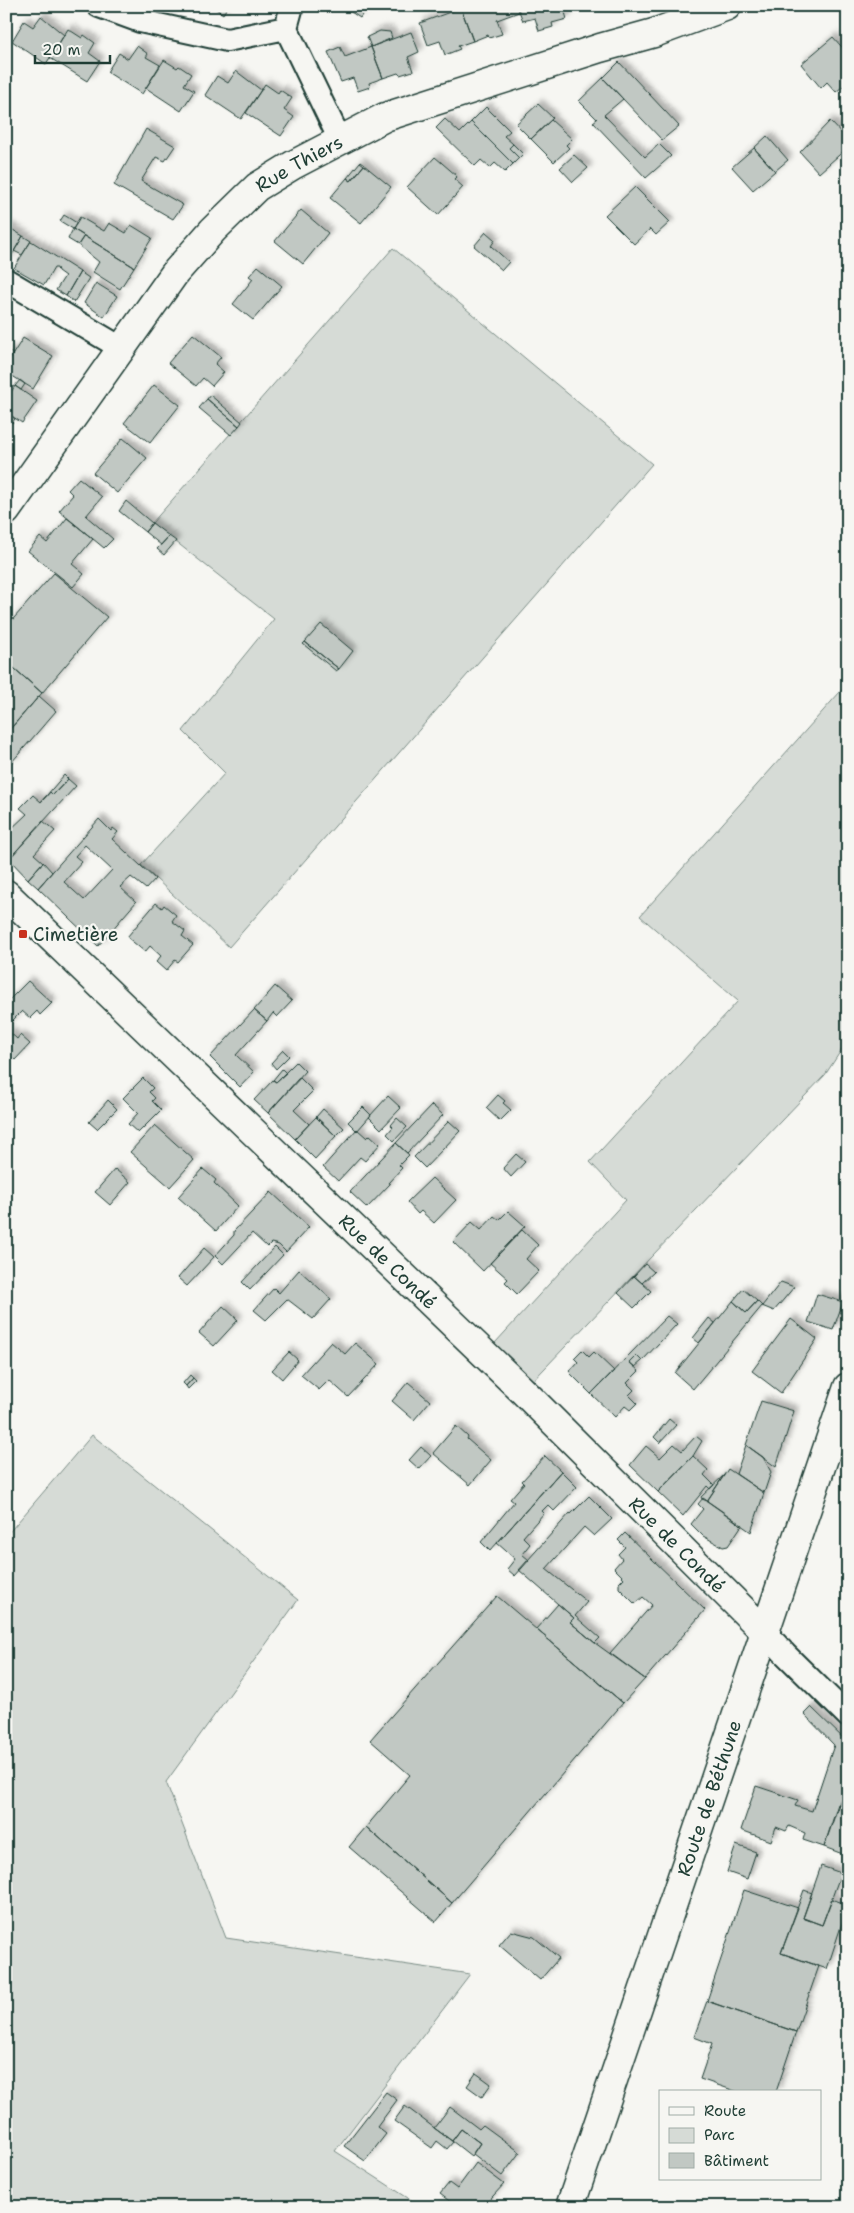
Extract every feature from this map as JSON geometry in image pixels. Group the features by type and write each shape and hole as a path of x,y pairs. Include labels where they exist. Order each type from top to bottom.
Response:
{"main road":[{"name":"Rue Thiers","path":"6,511 175,273 213,230 257,187 385,117 600,48 654,33 727,6"},
{"name":"Rue de Condé","path":"6,894 522,1391 765,1632"},
{"name":"Route de Béthune","path":"570,2207 848,1387"}],"street":[{"path":"99,6 140,21 227,40 286,28"},
{"path":"292,6 286,28 340,140"},
{"path":"6,280 121,348"},
{"path":"765,1632 784,1654 848,1716"}],"green space":[{"path":"393,248 652,464 229,947 141,865 225,773 183,731 274,619 152,523"},
{"path":"848,683 848,1045 844,1046 825,1075 523,1391 484,1355 626,1200 590,1162 738,1001 640,916"},
{"path":"92,1435 298,1600 166,1782 226,1938 470,1974 335,2151 422,2207 6,2207 6,1536"}],"building":[{"path":"212,6 228,6 223,14"},
{"path":"342,6 368,6 360,18"},
{"path":"466,6 517,6 519,12 497,20 502,34 489,38 488,35 473,41 461,8"},
{"path":"517,6 563,6 567,19 552,23 553,27 539,31 535,18 523,21"},
{"path":"461,8 473,41 458,46 460,49 445,55 440,41 428,45 420,23"},
{"path":"41,16 64,35 46,64 12,41 24,21 33,27"},
{"path":"68,29 82,38 84,35 95,43 89,53 100,61 87,81 50,58"},
{"path":"380,31 390,32 392,38 371,47 367,37"},
{"path":"411,32 419,52 408,57 413,71 383,78 371,47"},
{"path":"833,37 848,54 848,82 836,92 827,82 821,88 801,64"},
{"path":"137,46 148,54 146,57 160,65 142,94 107,72 119,53 128,59"},
{"path":"340,47 345,57 371,47 383,78 369,83 370,87 358,91 353,78 341,82 328,52"},
{"path":"164,60 177,68 179,66 191,74 184,85 194,91 181,111 146,88"},
{"path":"619,62 679,126 662,140 603,78"},
{"path":"236,71 261,90 241,119 205,95 217,76 228,83"},
{"path":"603,78 623,99 604,115 645,157 659,144 671,156 646,178 593,122 597,119 579,101"},
{"path":"265,84 278,93 280,90 292,98 284,110 294,117 281,136 246,113"},
{"path":"538,104 553,118 531,139 516,124"},
{"path":"486,107 510,131 504,136 513,144 509,148 519,158 513,164 471,122"},
{"path":"445,119 460,133 471,122 513,164 505,172 495,163 490,168 481,160 475,166 436,128"},
{"path":"551,120 572,139 566,145 569,148 554,162 531,139"},
{"path":"830,121 848,140 848,147 819,173 800,152"},
{"path":"146,129 175,146 165,161 156,157 141,181 183,205 173,219 114,185"},
{"path":"767,136 788,160 775,171 754,148"},
{"path":"513,144 523,154 519,158 509,148"},
{"path":"754,148 775,171 753,190 732,167"},
{"path":"574,155 588,168 573,182 560,168"},
{"path":"435,157 457,176 454,179 463,187 438,215 407,187"},
{"path":"360,162 364,165 351,181 347,178"},
{"path":"364,165 391,187 361,223 330,198 347,178 351,181"},
{"path":"635,187 670,222 656,235 650,229 634,244 605,215"},
{"path":"301,210 328,233 303,264 275,241"},
{"path":"64,215 77,223 73,229 60,221"},
{"path":"80,217 104,231 109,223 126,233 131,225 152,238 134,267 73,229"},
{"path":"6,226 13,230 6,240"},
{"path":"73,229 84,236 78,245 68,239"},
{"path":"13,230 23,236 8,262 6,240"},
{"path":"486,232 495,240 491,246 509,262 502,270 474,246"},
{"path":"23,236 31,241 22,255 14,251"},
{"path":"84,236 134,267 120,289 93,272 99,262 78,245"},
{"path":"31,241 80,272 66,296 56,290 65,276 57,268 54,268 44,285 14,268"},
{"path":"258,266 282,286 253,320 233,304 253,279 249,276"},
{"path":"80,272 89,278 74,302 66,296"},
{"path":"96,283 117,296 104,317 84,303"},
{"path":"193,334 221,357 215,364 224,372 212,386 203,378 196,386 168,363"},
{"path":"23,338 53,356 33,389 6,372 6,365"},
{"path":"6,349 13,354 6,365"},
{"path":"20,380 25,384 21,390 15,386"},
{"path":"154,385 180,405 150,443 124,423"},
{"path":"15,386 37,401 22,423 6,412 6,399"},
{"path":"210,395 242,422 239,426 207,399"},
{"path":"207,399 239,426 231,435 199,408"},
{"path":"6,412 15,419 12,423 6,419"},
{"path":"123,438 147,458 117,493 93,473"},
{"path":"79,478 102,497 86,516 113,539 104,548 59,511 73,495 68,490"},
{"path":"126,501 152,523 145,532 119,511"},
{"path":"67,518 93,539 72,564 84,574 73,587 28,551 40,537 47,543"},
{"path":"152,523 169,536 161,545 145,532"},
{"path":"169,536 176,541 164,555 157,549"},
{"path":"54,573 107,617 42,693 6,661 6,627"},
{"path":"321,624 353,651 339,669 305,642"},
{"path":"305,642 339,669 336,671 303,644"},
{"path":"6,661 42,693 10,729 6,726"},
{"path":"39,696 56,711 11,763 6,758 6,734"},
{"path":"64,775 68,779 53,795 50,792 41,802"},
{"path":"68,779 76,786 9,859 6,857 6,831 8,829 9,831 27,814 20,808 33,795 41,802 50,792 53,795"},
{"path":"99,819 111,831 113,828 118,832 112,839 155,879 146,889 131,877 120,887 136,902 98,946 38,888","holes":["85,845 112,870 84,900 64,882 82,862 75,856"]},
{"path":"43,821 55,831 34,854 43,862 28,879 9,859"},
{"path":"43,862 52,872 38,888 28,879"},
{"path":"156,903 162,908 164,905 176,915 172,921 185,931 182,936 193,945 178,962 175,960 166,971 156,962 161,956 150,946 145,952 127,937"},
{"path":"28,981 52,1003 40,1015 37,1011 30,1018 22,1011 6,1027 6,1003"},
{"path":"275,986 292,1001 277,1017 273,1013 267,1021 254,1010"},
{"path":"254,1010 267,1021 236,1055 254,1072 240,1087 210,1057"},
{"path":"6,1029 17,1039 20,1035 30,1044 15,1060 6,1052"},
{"path":"283,1050 289,1056 276,1069 271,1063"},
{"path":"296,1062 305,1071 268,1113 254,1100 273,1080 276,1082"},
{"path":"282,1069 286,1073 276,1082 273,1080"},
{"path":"143,1078 153,1088 149,1092 155,1098 152,1101 161,1110 138,1133 128,1124 138,1113 123,1098"},
{"path":"300,1078 313,1091 294,1110 309,1124 295,1139 268,1113"},
{"path":"498,1095 511,1110 500,1121 486,1108"},
{"path":"388,1096 401,1108 381,1129 369,1117"},
{"path":"108,1100 117,1109 97,1129 89,1122"},
{"path":"432,1105 443,1115 407,1153 396,1143"},
{"path":"363,1107 371,1115 357,1131 348,1122"},
{"path":"323,1109 344,1128 336,1136 316,1117"},
{"path":"316,1117 336,1136 315,1159 295,1139"},
{"path":"397,1118 407,1127 394,1141 387,1134"},
{"path":"449,1121 460,1131 425,1168 414,1157"},
{"path":"155,1125 194,1160 170,1187 130,1152"},
{"path":"357,1129 367,1138 370,1135 380,1144 365,1161 360,1157 338,1181 323,1167"},
{"path":"396,1143 409,1155 399,1165 402,1168 388,1183 390,1184 367,1208 350,1192"},
{"path":"516,1154 525,1162 511,1177 503,1168"},
{"path":"115,1169 130,1182 110,1205 95,1192"},
{"path":"203,1169 216,1180 214,1183 238,1206 216,1231 178,1197"},
{"path":"432,1178 456,1200 434,1223 421,1211 418,1214 407,1202"},
{"path":"271,1192 309,1227 286,1252 279,1245 271,1243 267,1247 252,1233 223,1264 215,1256 234,1235 234,1231"},
{"path":"508,1211 525,1226 483,1271 453,1242 472,1222 481,1230 494,1216 499,1220"},
{"path":"522,1230 538,1245 526,1259 539,1271 517,1294 505,1282 508,1279 490,1263"},
{"path":"275,1247 283,1255 250,1290 242,1282"},
{"path":"204,1248 214,1257 187,1286 178,1278"},
{"path":"645,1264 654,1272 642,1283 634,1276"},
{"path":"299,1270 331,1299 313,1319 287,1299 266,1320 254,1310 274,1288 279,1293"},
{"path":"634,1276 651,1291 634,1308 618,1293"},
{"path":"781,1282 794,1287 774,1311 762,1306"},
{"path":"743,1289 757,1301 746,1313 733,1301"},
{"path":"817,1294 843,1302 833,1330 808,1322"},
{"path":"733,1301 746,1313 757,1301 762,1306 693,1389 675,1373"},
{"path":"223,1306 238,1320 214,1346 199,1333"},
{"path":"667,1316 677,1324 642,1361 636,1355 629,1362 639,1371 627,1383 634,1390 629,1395 637,1403 630,1410 625,1406 615,1417 591,1394"},
{"path":"709,1318 715,1323 699,1343 693,1338"},
{"path":"791,1319 817,1339 781,1393 752,1371"},
{"path":"331,1342 345,1354 355,1343 379,1364 348,1397 329,1380 319,1390 301,1375"},
{"path":"582,1350 589,1357 594,1352 614,1371 591,1394 569,1372 578,1362 574,1358"},
{"path":"289,1352 298,1360 282,1379 272,1370"},
{"path":"636,1355 642,1361 635,1367 629,1362"},
{"path":"190,1375 193,1378 186,1386 183,1383"},
{"path":"193,1378 196,1381 188,1389 186,1386"},
{"path":"408,1382 430,1401 414,1420 392,1401"},
{"path":"761,1401 794,1411 776,1467 746,1445"},
{"path":"669,1419 676,1425 660,1443 654,1437"},
{"path":"456,1426 468,1437 467,1439 491,1460 470,1485 433,1453"},
{"path":"696,1436 702,1441 693,1456 658,1492 630,1465 646,1446 660,1458 674,1444 682,1451"},
{"path":"746,1445 763,1457 771,1472 764,1493 736,1474"},
{"path":"421,1447 431,1456 419,1469 409,1460"},
{"path":"545,1456 561,1471 490,1551 481,1542 514,1502 510,1499 524,1483 522,1481"},
{"path":"693,1456 708,1470 704,1475 714,1485 710,1489 707,1486 683,1516 658,1492"},
{"path":"728,1469 764,1493 751,1532 707,1501"},
{"path":"561,1471 577,1487 554,1511 548,1505 542,1511 544,1513 523,1537 530,1544 522,1554 529,1560 515,1576 507,1569 515,1559 497,1543"},
{"path":"725,1474 707,1501 702,1499 701,1497"},
{"path":"589,1496 612,1519 594,1536 584,1527 546,1569 587,1602 575,1616 600,1638 595,1643 570,1622 574,1618 519,1570 570,1513"},
{"path":"703,1498 742,1525 728,1546 723,1547 703,1536 691,1524 703,1509 698,1504"},
{"path":"625,1533 705,1610 645,1679 610,1653 652,1605 643,1597 635,1604 619,1588 619,1583 624,1578 614,1568 622,1559 618,1554 625,1547 618,1540"},
{"path":"497,1596 623,1703 452,1903 366,1827 410,1775 370,1740"},
{"path":"558,1604 574,1618 570,1622 595,1643 645,1679 623,1703 536,1629"},
{"path":"811,1707 848,1743 848,1778 824,1847 803,1840 805,1833 789,1826 786,1831 776,1827 771,1841 741,1830 756,1786 798,1800 795,1806 812,1811 834,1745 804,1714"},
{"path":"838,1804 848,1807 848,1856 824,1847"},
{"path":"366,1827 452,1903 436,1922 349,1847"},
{"path":"736,1845 756,1852 747,1879 727,1872"},
{"path":"821,1866 841,1873 822,1925 803,1918"},
{"path":"744,1890 798,1908 781,1953 819,1966 796,2032 707,2001"},
{"path":"804,1890 812,1893 803,1918 822,1925 832,1899 848,1905 827,1969 781,1953"},
{"path":"511,1931 534,1937 559,1958 540,1980 499,1945"},
{"path":"707,2001 796,2032 777,2090 732,2090 700,2079 712,2044 694,2037"},
{"path":"476,2073 491,2084 482,2097 467,2086"},
{"path":"386,2092 397,2100 377,2127 386,2134 365,2161 344,2146"},
{"path":"405,2106 453,2142 447,2149 437,2141 432,2148 394,2121"},
{"path":"450,2107 479,2129 483,2125 520,2152 502,2176 473,2154 480,2143 461,2129 452,2141 434,2128"},
{"path":"461,2129 480,2143 471,2156 452,2141"},
{"path":"476,2163 504,2184 483,2207 457,2207 440,2194 449,2183 457,2189"}],"place":[{"name":"Cimetière","path":"23,934"}]}
